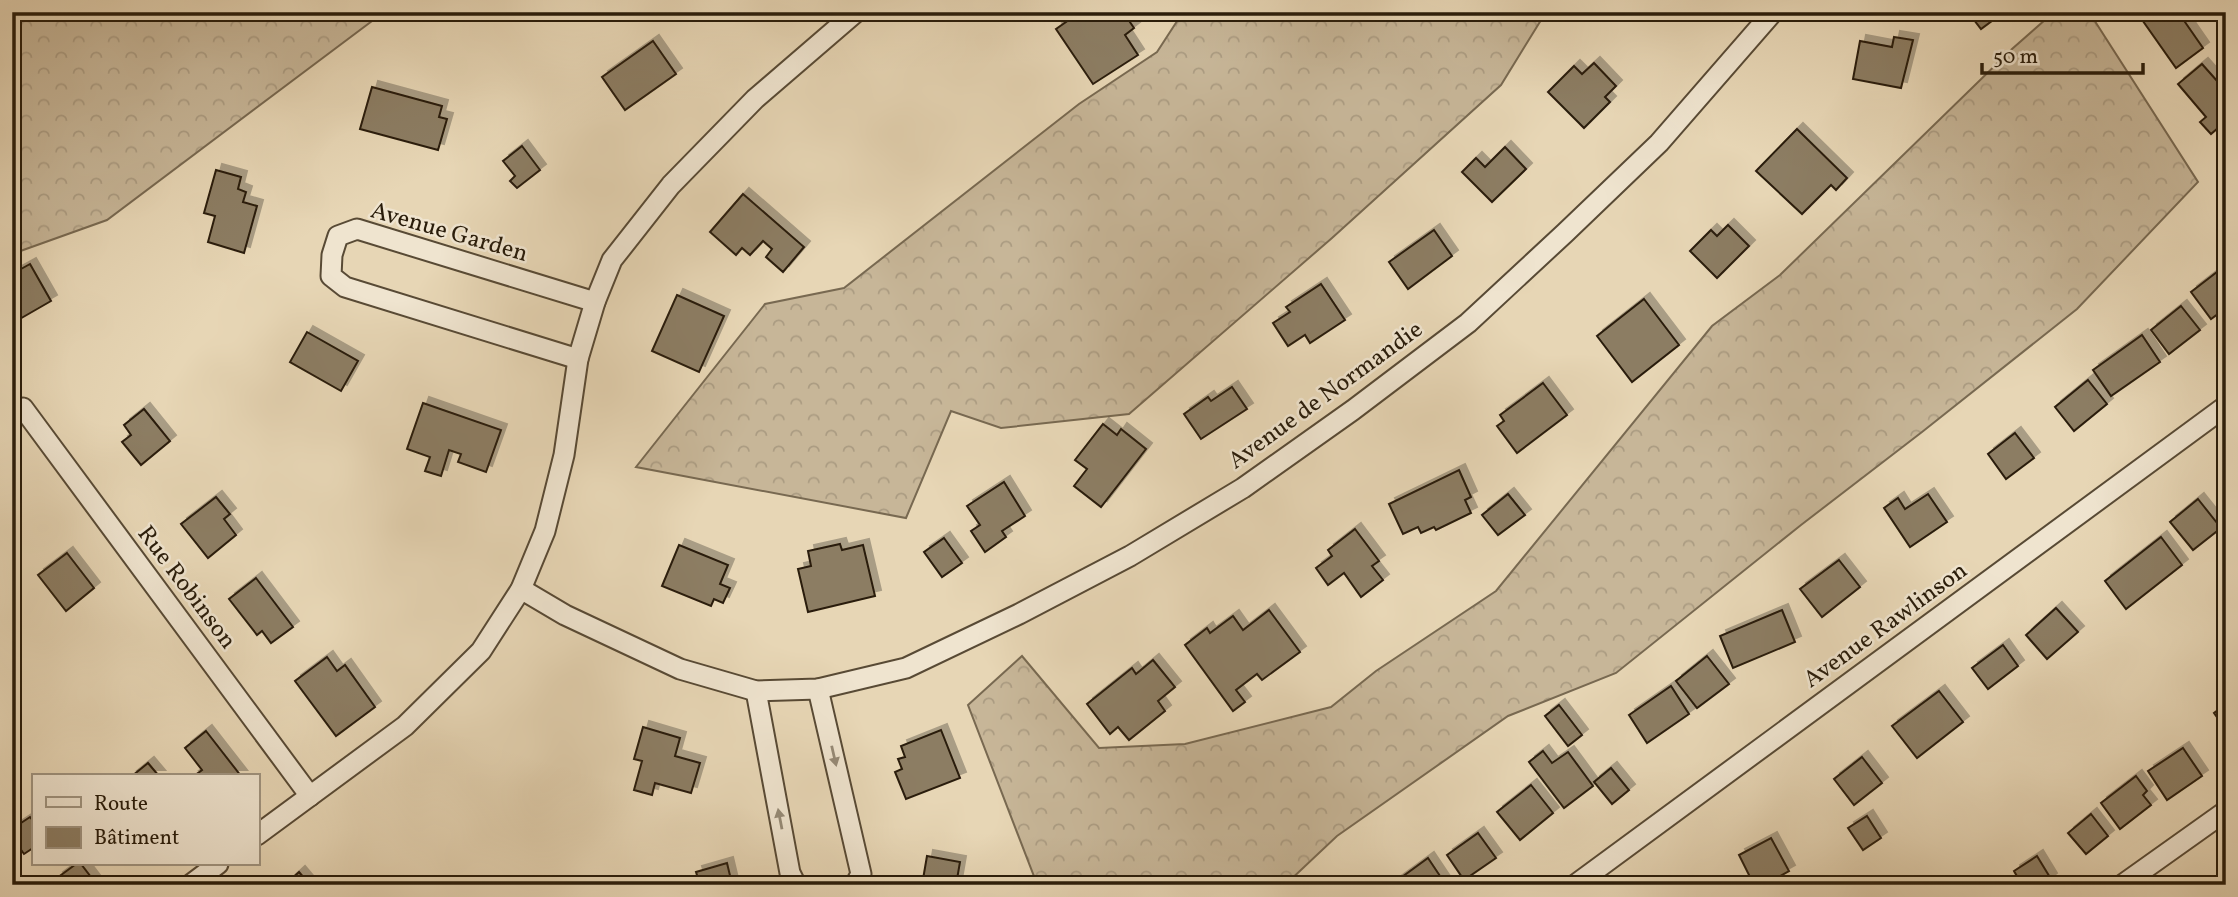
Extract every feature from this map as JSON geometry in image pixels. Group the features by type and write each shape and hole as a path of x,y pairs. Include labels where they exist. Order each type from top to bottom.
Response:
{"street":[{"path":"259,834 405,726 481,651 522,589 545,531 564,456 578,359 595,302 612,260 671,185 755,99 856,12"},
{"name":"Avenue de Normandie","path":"522,589 565,615 680,669 756,691 818,689 906,668 1019,614 1130,556 1243,488 1468,323 1659,143 1773,12"},
{"name":"Avenue Garden","path":"578,359 345,287 331,276 334,247 338,236 356,229 595,302"},
{"name":"Avenue Rawlinson","path":"1575,885 2226,406"},
{"name":"Rue Robinson","path":"23,408 310,796"},
{"path":"818,689 861,874 855,885"},
{"path":"756,691 790,873 796,885"},
{"path":"2122,885 2226,811"},
{"path":"190,885 215,866"}],"green space":[{"path":"12,12 384,12 107,220 12,254"},
{"path":"1183,12 1546,12 1501,85 1332,238 1129,414 1001,428 951,411 906,518 636,467 765,304 844,288 1079,104 1157,52"},
{"path":"2054,12 2089,12 2198,182 2077,309 1616,673 1508,716 1337,836 1285,885 1031,885 1035,879 968,705 1022,656 1099,748 1185,744 1331,707 1376,671 1496,591 1712,326 1780,275 2012,49"}],"building":[{"path":"1091,12 1097,12 1101,19 1111,12 1123,12 1134,28 1125,35 1138,55 1093,84 1056,29 1079,13 1082,18"},
{"path":"1968,12 2004,12 1981,29"},
{"path":"2178,12 2203,48 2176,68 2138,14"},
{"path":"1894,37 1913,40 1901,88 1853,79 1860,41 1892,47"},
{"path":"653,41 676,74 625,110 602,77"},
{"path":"1594,63 1616,86 1605,97 1610,102 1584,128 1548,92 1574,66 1582,74"},
{"path":"2202,64 2226,91 2226,121 2211,134 2200,122 2206,117 2178,84"},
{"path":"372,87 442,106 439,117 447,119 438,150 360,129"},
{"path":"1797,129 1847,178 1836,190 1831,185 1802,214 1756,171"},
{"path":"522,146 540,170 517,188 510,181 515,176 503,161"},
{"path":"1505,147 1526,169 1492,202 1462,172 1476,158 1485,167"},
{"path":"216,170 241,177 238,189 246,192 243,202 257,206 244,253 208,242 215,216 204,213"},
{"path":"743,194 804,247 783,272 766,257 772,249 763,241 750,255 742,248 736,255 710,232"},
{"path":"1728,225 1749,246 1717,278 1690,251 1711,230 1717,236"},
{"path":"1434,230 1452,256 1408,289 1389,262"},
{"path":"30,264 51,301 18,320 12,310 12,274"},
{"path":"2226,265 2226,308 2211,319 2191,292"},
{"path":"1321,284 1345,320 1310,343 1305,335 1288,346 1273,323 1290,312 1286,307"},
{"path":"677,295 724,316 699,372 652,351"},
{"path":"1644,299 1679,345 1632,382 1597,336"},
{"path":"2181,306 2200,330 2169,354 2151,330"},
{"path":"307,332 358,361 341,391 290,362"},
{"path":"2142,335 2160,362 2111,396 2093,370"},
{"path":"2088,380 2107,404 2074,431 2055,407"},
{"path":"1543,383 1567,415 1517,453 1497,426 1504,421 1500,415"},
{"path":"1232,387 1247,409 1201,439 1184,414 1208,397 1211,401"},
{"path":"423,403 501,430 486,472 458,462 461,454 449,450 441,476 425,471 430,457 407,449"},
{"path":"144,409 170,441 141,465 122,442 131,435 124,425"},
{"path":"1103,424 1117,435 1121,429 1146,449 1101,507 1074,486 1087,469 1075,460"},
{"path":"2015,433 2034,458 2006,479 1988,454"},
{"path":"1459,470 1471,497 1465,500 1471,513 1436,530 1434,527 1421,533 1418,527 1403,534 1389,504"},
{"path":"1004,482 1025,516 1002,531 1006,537 985,552 971,531 980,525 967,506"},
{"path":"1508,494 1525,515 1498,535 1482,515"},
{"path":"1928,494 1947,522 1910,547 1884,508 1898,498 1905,509"},
{"path":"216,497 230,514 224,519 236,535 208,558 181,524"},
{"path":"2198,499 2221,528 2193,550 2170,522"},
{"path":"1355,529 1379,561 1372,566 1383,580 1361,597 1344,573 1328,585 1316,568 1332,556 1328,550"},
{"path":"2161,537 2182,565 2126,609 2105,581"},
{"path":"944,538 962,563 942,577 924,552"},
{"path":"840,544 842,550 863,545 875,596 808,612 798,569 811,566 808,551"},
{"path":"679,545 728,565 720,584 730,588 723,603 714,599 711,606 662,586"},
{"path":"67,553 94,588 66,611 38,575"},
{"path":"1839,560 1860,587 1822,617 1800,589"},
{"path":"256,578 293,627 271,643 262,631 257,635 229,599"},
{"path":"2056,608 2078,632 2047,659 2026,635"},
{"path":"1269,610 1300,652 1262,680 1257,674 1236,690 1245,702 1233,711 1185,645 1207,628 1210,633 1233,616 1243,630"},
{"path":"1782,610 1795,642 1733,668 1720,636"},
{"path":"2003,645 2018,666 1988,689 1972,668"},
{"path":"1707,656 1729,684 1697,708 1676,681"},
{"path":"327,657 337,671 345,665 375,707 336,736 295,681"},
{"path":"1153,660 1175,687 1158,701 1165,711 1129,740 1118,727 1110,734 1087,704 1132,668 1136,674"},
{"path":"1671,686 1689,714 1647,743 1629,715"},
{"path":"1939,691 1963,722 1917,758 1892,726"},
{"path":"2226,704 2226,730 2214,713"},
{"path":"1559,705 1582,735 1568,746 1545,716"},
{"path":"643,727 680,738 675,756 700,763 691,793 655,783 652,795 634,790 642,761 634,759"},
{"path":"941,730 960,778 906,799 895,772 902,769 898,759 905,757 901,746"},
{"path":"206,731 239,774 197,774 202,770 185,748"},
{"path":"2183,748 2202,776 2167,800 2148,771"},
{"path":"1543,751 1552,763 1568,752 1593,786 1564,808 1529,762"},
{"path":"1862,757 1882,783 1854,805 1834,779"},
{"path":"148,763 157,774 134,774"},
{"path":"1611,768 1629,790 1612,804 1594,782"},
{"path":"2136,776 2147,791 2143,795 2151,805 2120,829 2101,803"},
{"path":"1531,785 1553,813 1520,840 1497,812"},
{"path":"2091,814 2108,836 2086,854 2068,833"},
{"path":"1867,816 1881,838 1863,850 1848,828"},
{"path":"30,817 32,849 24,854 12,837 12,829"},
{"path":"1478,833 1496,858 1464,880 1447,855"},
{"path":"1771,838 1789,871 1764,885 1754,885 1739,855"},
{"path":"927,856 960,862 956,885 922,885"},
{"path":"2037,856 2051,879 2043,885 2022,885 2014,871"},
{"path":"1428,858 1446,885 1391,885"},
{"path":"727,863 732,884 736,885 700,885 696,872"},
{"path":"73,866 83,866 97,885 61,885 57,878"},
{"path":"299,872 310,885 285,885"}]}
